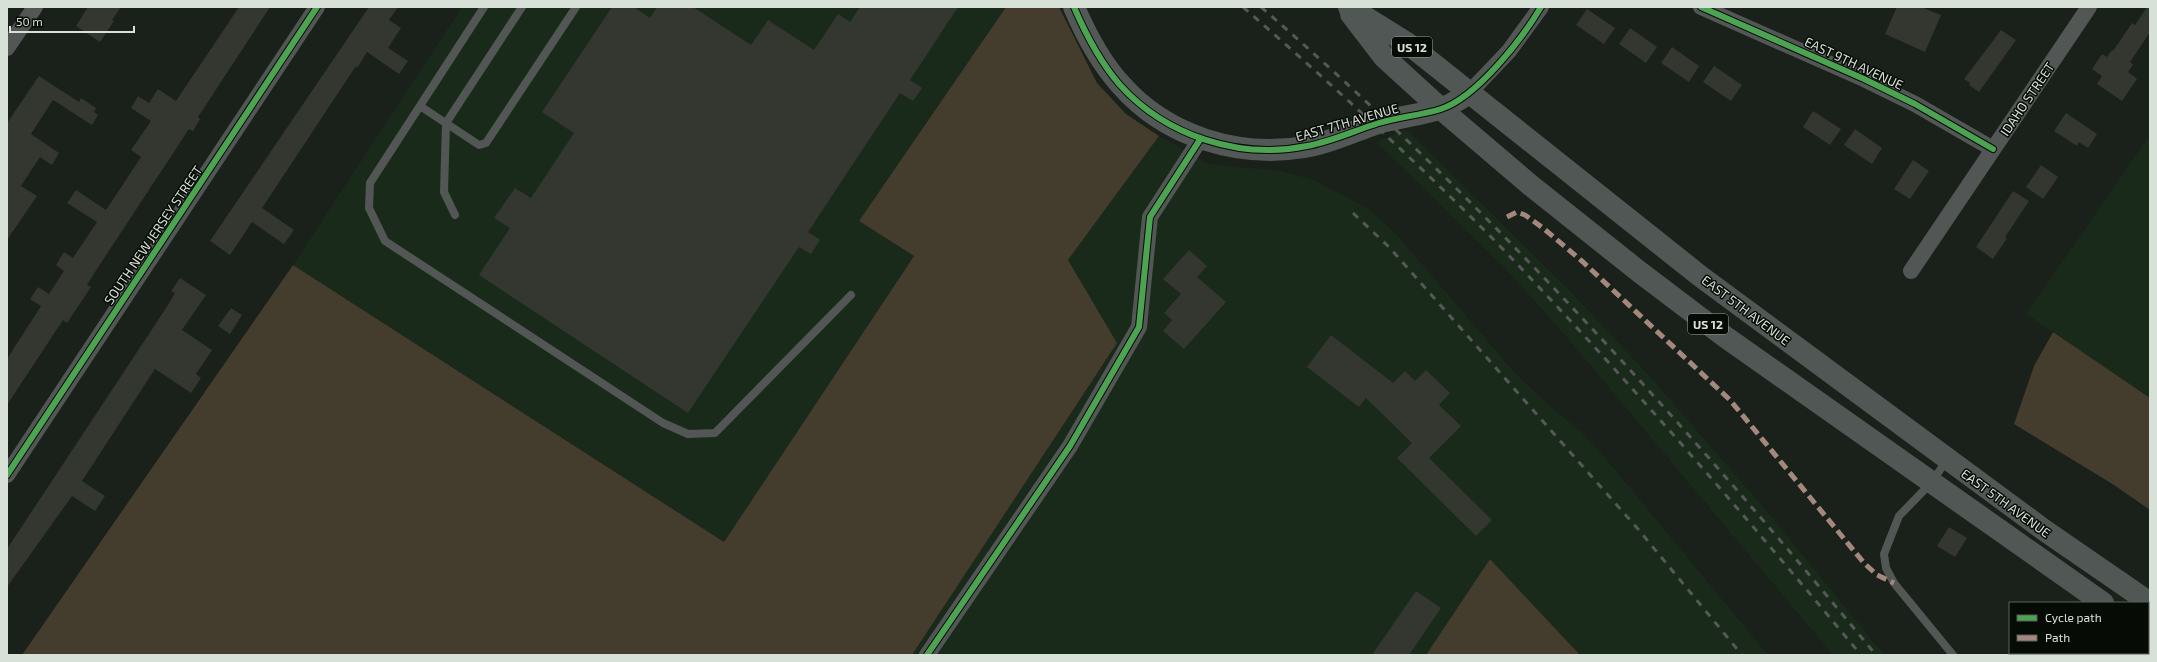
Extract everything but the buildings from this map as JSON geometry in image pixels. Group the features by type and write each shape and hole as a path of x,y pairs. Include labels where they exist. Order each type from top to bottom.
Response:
{"main road":[{"name":"EAST 5TH AVENUE","path":"1346,7 1384,57 1441,109 1529,184 1637,270 1724,336 2102,602"},
{"name":"EAST 5TH AVENUE","path":"1349,7 1407,43 1700,276 1947,460 2044,530 2149,602"}],"street":[{"path":"7,48 35,7"},
{"name":"SOUTH NEW JERSEY STREET","path":"7,475 317,7"},
{"name":"EAST 7TH AVENUE","path":"1074,7 1098,55 1121,85 1135,99 1166,122 1201,138 1240,148 1265,150 1290,149 1325,142 1385,121 1441,109 1469,93"},
{"path":"1469,93 1509,51 1541,7"},
{"name":"EAST 9TH AVENUE","path":"1701,7 1896,94 1993,149"},
{"name":"IDAHO STREET","path":"1911,271 2089,7"},
{"path":"927,655 1070,446 1139,327 1150,217 1201,138"}],"lane":[{"path":"484,7 370,183 369,208 386,241 663,424 688,434 715,433 852,295"},
{"path":"455,215 444,192 446,123 522,7"},
{"path":"420,106 479,145 486,143 576,7"},
{"path":"1947,460 1931,483 1899,516 1884,554 1886,568 1894,583 1953,655"}],"shaded area":[{"path":"462,7 1006,7 859,221 914,256 724,542 293,265"},
{"path":"1006,7 1059,7 1097,83 1126,114 1159,136 1068,260 1117,343 912,655 22,655 293,265 724,542 914,256 859,221"},
{"path":"1406,129 1574,295 1653,380 1770,515 1884,655 1833,655 1570,341 1505,268 1376,142"},
{"path":"2150,135 2150,398 2026,314"},
{"path":"1159,136 1209,164 1281,171 1314,180 1369,209 1397,235 1515,373 1551,407 1581,432 1607,460 1768,655 1580,655 1490,559 1426,655 912,655 1117,343 1068,260"},
{"path":"2053,332 2150,398 2150,510 2114,485 2014,424 2034,366"},
{"path":"1490,559 1580,655 1426,655"}],"railway":[{"path":"1243,7 1372,123 1497,243 1591,343 1683,446 1861,655"},
{"path":"1261,7 1344,81 1425,158 1582,318 1731,484 1876,655"},
{"path":"1353,213 1389,247 1638,529 1742,655"}],"marked path":[{"path":"1507,217 1517,212 1525,215 1543,228 1583,262 1730,400 1864,563 1877,575 1894,583"}],"cycle path":[{"path":"7,475 317,7"},
{"path":"1074,7 1083,28 1100,58 1120,85 1138,103 1159,118 1206,140 1256,150 1282,149 1316,144 1381,122 1441,109 1455,102 1469,92 1497,66 1511,50 1541,7"},
{"path":"1701,7 1864,79 1915,104 1993,149"},
{"path":"927,655 1070,446 1139,327 1150,217 1201,138"}]}
